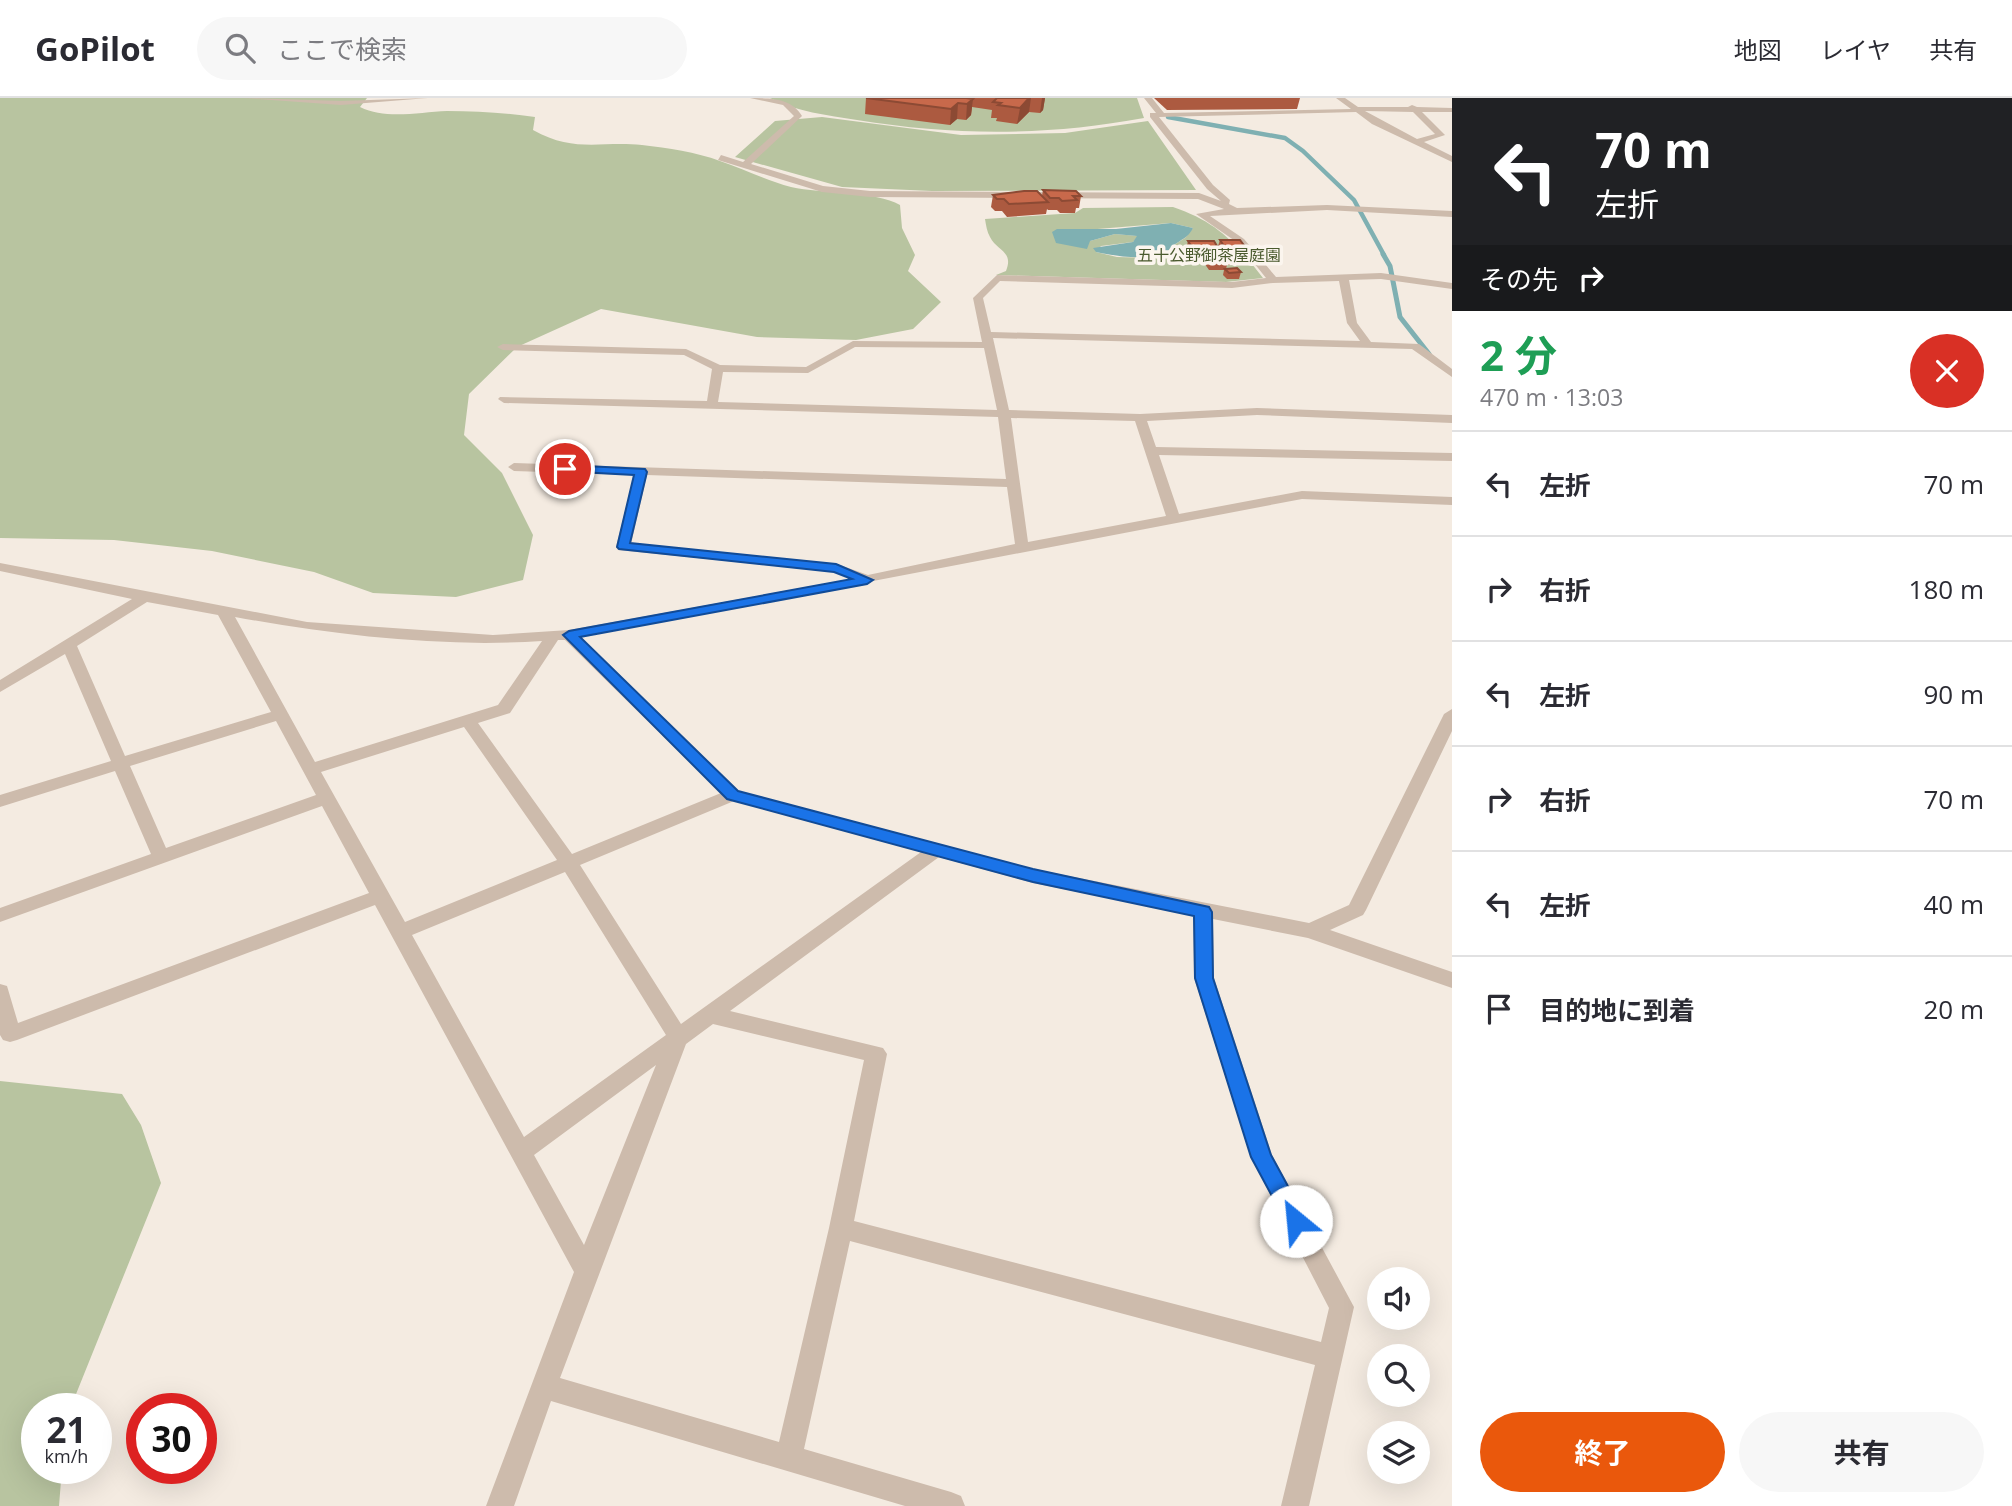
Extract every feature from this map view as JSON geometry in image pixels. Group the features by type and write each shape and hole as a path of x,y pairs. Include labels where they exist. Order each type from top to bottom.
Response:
{"street":[{"path":"247,98 341,103 424,98"},
{"path":"746,164 798,116 796,109 789,104 754,98"},
{"path":"1148,98 1162,115"},
{"path":"1340,98 1375,122 1452,159"},
{"path":"1401,98 1441,135 1416,142"},
{"path":"1235,210 1210,187 1153,115 1348,112 1358,109 1452,110"},
{"path":"722,158 822,190 870,194 1199,196 1235,210"},
{"path":"1273,280 1241,241 1201,214 1235,210 1373,206 1452,214"},
{"path":"1022,547 1015,483 1003,414 978,298 997,278 1233,285 1273,280 1381,276 1452,286"},
{"path":"1343,277 1352,323 1368,345"},
{"path":"503,347 686,352 718,368 808,370 853,344 989,340 1415,346 1452,374"},
{"path":"712,404 718,368"},
{"path":"504,399 1140,418 1193,411 1264,411 1452,419"},
{"path":"1140,418 1174,519"},
{"path":"1151,451 1452,457"},
{"path":"514,467 1015,483"},
{"path":"641,472 623,547 836,568 867,580"},
{"path":"0,567 307,626 493,640 561,636 867,580 1022,547 1302,495 1452,501"},
{"path":"0,687 145,597"},
{"path":"223,610 586,1271"},
{"path":"310,770 504,709 561,636"},
{"path":"561,636 733,795 1033,876 1203,912 1310,931 1452,980"},
{"path":"68,644 161,857"},
{"path":"0,801 280,714"},
{"path":"1310,931 1356,910 1452,714"},
{"path":"469,722 569,863 678,1037"},
{"path":"400,932 733,795"},
{"path":"0,915 326,798"},
{"path":"521,1153 939,849"},
{"path":"0,992 10,1034 380,896"},
{"path":"1203,912 1204,978 1262,1157 1342,1307 1294,1506"},
{"path":"710,1015 876,1054 841,1228 789,1458"},
{"path":"500,1506 586,1271 678,1037"},
{"path":"841,1228 1331,1357"},
{"path":"544,1386 951,1506"}],"green space":[{"path":"0,98 367,98 360,107 381,113 458,111 535,117 533,130 561,141 587,145 642,145 682,151 711,158 791,187 890,200 900,205 902,228 915,255 908,271 941,302 913,329 856,340 757,337 601,309 517,347 469,394 464,435 502,473 533,535 523,580 456,597 373,593 314,572 212,551 114,540 0,538"},
{"path":"770,98 1137,98 1144,118 1036,131 965,131 894,125 835,116 801,110"},
{"path":"822,117 961,135 1065,133 1148,121 1196,190 932,191 842,187 735,157 775,121"},
{"name":"五十公野御茶屋庭園","path":"1173,207 1202,219 1224,235 1263,278 1226,282 996,275 1006,271 1008,259 990,237 985,219 1075,213 1083,208","holes":["1171,223 1193,228 1185,238 1153,258 1117,257 1096,252 1101,246 1133,242 1138,236 1115,234 1090,241 1073,231"]},
{"path":"0,1081 122,1094 141,1125 161,1183 76,1393 21,1393 21,1484 61,1484 59,1506 0,1506"}],"water":[{"path":"1171,223 1193,228 1167,254 1149,257 1114,255 1096,252 1093,248 1133,242 1137,236 1115,234 1090,241 1087,249 1056,243 1052,232 1057,229 1116,229"}],"building":[{"path":"866,98 973,99 967,104 958,103 951,109"},
{"path":"997,98 1029,98 1020,108 998,105 1001,103 993,102"},
{"path":"1043,190 1076,191 1081,196 1073,196 1077,200 1062,201 1059,198 1050,198"},
{"path":"1037,191 1048,202 1009,204 993,195"},
{"path":"1220,240 1240,240 1249,252 1225,252 1229,257 1212,257 1205,247 1192,247 1188,241 1214,241 1217,246 1224,246"},
{"path":"1237,268 1241,272 1229,273 1225,269"}],"waterway":[{"path":"1168,117 1285,138 1303,151 1354,200 1384,255"},
{"path":"1383,254 1390,266 1400,317 1429,354"}],"route":[{"path":"565,469 641,472 623,547 836,568 867,580 569,635 733,795 1033,876 1203,912 1204,978 1262,1157 1296,1221"}]}
